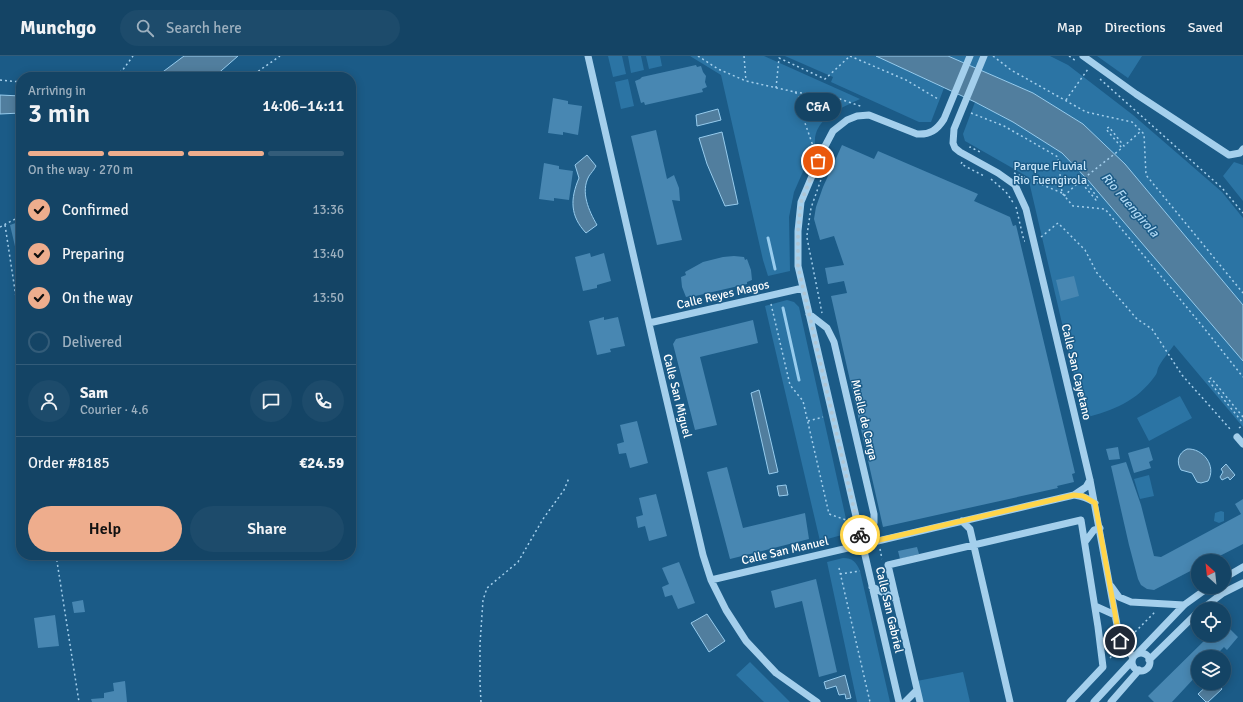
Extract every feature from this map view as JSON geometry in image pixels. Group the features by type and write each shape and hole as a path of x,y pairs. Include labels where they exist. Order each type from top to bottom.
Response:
{"street":[{"name":"Calle San Miguel","path":"588,56 648,323 703,555 711,580 726,610 746,641 776,673 817,702"},
{"path":"869,115 917,134 933,132 939,127 944,119 970,56"},
{"name":"Calle San Cayetano","path":"984,56 956,123 952,136 953,143 955,148 967,152 1015,185 1026,209 1090,480 1111,586 1120,641 1134,657"},
{"path":"1083,56 1136,94 1229,155 1240,154 1243,149"},
{"name":"Calle San Gabriel","path":"869,115 857,116 839,125 833,131 823,150 801,202 797,249 798,266 899,702"},
{"name":"Calle Reyes Magos","path":"648,323 803,288"},
{"name":"Muelle de Carga","path":"809,314 827,328 834,342 874,514 874,523 860,534"},
{"path":"1237,437 1243,444"},
{"name":"Calle San Manuel","path":"711,580 1074,495 1086,487 1090,480"},
{"path":"1074,495 1083,496 1095,503"},
{"path":"920,702 888,565 975,546 1081,520 1103,666 1070,702"},
{"path":"962,521 970,529 975,546 1010,702"},
{"path":"1085,542 1094,530 1100,528"},
{"path":"1231,574 1243,567"},
{"path":"1212,602 1243,583"},
{"path":"1111,586 1119,596 1130,602 1184,605"},
{"path":"872,587 896,599"},
{"path":"1094,702 1134,657 1184,605 1199,594"},
{"path":"1095,606 1115,616"},
{"path":"1111,702 1139,670 1147,668 1149,660 1191,619"},
{"path":"1134,657 1145,654 1149,660"},
{"path":"1134,657 1135,668 1139,670"},
{"path":"906,702 917,690"}],"path":[{"path":"119,72 122,71 133,56"},
{"path":"257,72 280,56"},
{"path":"698,56 718,69 746,81 795,92 840,99 868,109 869,115"},
{"path":"744,56 746,81"},
{"path":"776,88 779,58 825,78 850,56 906,80 938,100"},
{"path":"993,56 1012,70 1086,112 1132,122 1144,134 1146,175 1243,293"},
{"path":"1069,56 1082,65"},
{"path":"1066,100 1088,69"},
{"path":"1100,79 1222,188 1243,213"},
{"path":"0,80 16,82"},
{"path":"795,92 806,105 807,113 805,123 813,146 823,150"},
{"path":"971,113 1004,126 1058,157 1062,193 1064,196 1073,206 1105,209 1243,377"},
{"path":"1064,196 1080,182 1096,200 1098,198 1083,179 1122,148 1106,129 1109,127 1124,146 1141,131"},
{"path":"984,155 970,147 961,164 989,178 1006,192 1015,207 1024,241 1042,237 1058,223 1085,250 1097,273 1137,320 1152,329 1182,375 1237,437"},
{"path":"1010,171 1062,193"},
{"path":"0,227 16,219"},
{"path":"5,225 16,297"},
{"path":"771,304 790,385 803,401 829,514 846,520"},
{"path":"1239,428 1243,424 1208,380 1211,378 1243,417"},
{"path":"808,421 823,416"},
{"path":"482,702 480,683 480,644 483,600 487,588 518,562 543,519 564,490 568,478"},
{"path":"57,560 79,702"},
{"path":"839,568 870,702"},
{"path":"840,574 860,571"},
{"path":"1110,658 1162,604"}],"green space":[{"path":"608,56 622,56 626,74 613,77"},
{"path":"628,56 641,56 644,70 631,73"},
{"path":"646,56 660,56 662,66 649,69"},
{"path":"690,56 764,56 860,99 845,106 823,121 816,135 815,144 794,192 789,217 790,271 768,276 763,260 721,75"},
{"path":"785,56 876,56 944,88 931,122 919,122 831,82 833,77"},
{"name":"Parque Fluvial Rio Fuengirola","path":"948,56 1050,56 1068,65 1133,115 1222,192 1243,218 1243,305 1125,164 1083,124 1033,93"},
{"path":"1097,56 1142,56 1128,78"},
{"path":"628,79 634,106 621,109 615,82"},
{"path":"975,102 1013,122 1062,153 1087,179 1243,361 1243,427 1174,345 1158,368 1156,375 1148,385 1132,399 1105,412 1084,418 1028,177 965,141 963,134"},
{"path":"1234,162 1243,165 1243,201 1223,176"},
{"path":"787,300 794,302 799,307 848,528 842,535 820,541 765,306"},
{"path":"1180,396 1192,418 1149,441 1137,418"},
{"path":"1149,475 1154,496 1140,499 1134,479"},
{"path":"1221,511 1224,512 1224,521 1219,523 1214,521 1215,513"},
{"path":"843,558 854,561 860,571 890,702 857,702 827,562"},
{"path":"750,662 790,702 764,702 736,675"},
{"path":"963,672 970,702 922,702 917,681"}],"water":[{"path":"184,56 238,56 220,72 163,72"},
{"name":"Rio Fuengirola","path":"876,56 948,56 1033,93 1083,124 1125,164 1243,305 1243,361 1087,179 1062,153 1013,122 975,102"},
{"path":"0,95 16,96 16,113 0,114"},
{"path":"718,109 721,120 697,126 696,115"},
{"path":"722,132 738,204 725,206 707,164 699,138"},
{"path":"587,155 596,166 586,182 585,195 591,214 597,225 586,233 574,214 573,200 579,178 575,165"},
{"path":"759,390 778,472 769,474 751,393"},
{"path":"1187,449 1198,451 1207,459 1211,470 1208,481 1201,483 1197,482 1192,473 1181,470 1179,467 1178,461 1180,455"},
{"path":"1226,464 1235,475 1230,480 1228,477 1222,480 1220,477 1223,472 1221,469"},
{"path":"786,485 788,495 779,496 777,486"},
{"path":"707,614 725,641 709,652 691,623"},
{"path":"845,675 851,698 846,699 845,694 839,695 836,686 826,689 824,682"},
{"path":"1202,690 1221,690 1208,702 1206,702 1198,694"}],"building":[{"path":"696,65 697,67 701,66 706,76 705,82 707,87 702,89 703,92 645,105 644,102 641,103 635,81 642,77"},
{"path":"553,98 568,101 568,104 582,106 578,135 563,132 563,135 548,133"},
{"path":"656,130 667,179 674,175 679,188 680,201 672,200 682,240 657,245 631,136"},
{"path":"842,145 874,159 878,151 978,194 974,201 1010,217 1013,226 1016,225 1075,473 1072,474 1074,482 1057,486 1058,488 883,527 831,296 847,293 844,281 828,284 825,268 844,265 834,236 820,240 814,219 816,207 823,187"},
{"path":"544,163 559,166 559,169 573,171 569,200 554,198 554,201 539,199"},
{"path":"16,223 16,250 10,225"},
{"path":"590,253 591,257 604,253 611,281 597,285 597,288 583,291 575,257"},
{"path":"734,256 744,257 745,260 747,259 751,270 752,280 747,282 747,284 686,297 682,287 681,277 686,275 685,272 703,262"},
{"path":"1074,276 1079,296 1061,301 1056,280"},
{"path":"604,317 604,320 618,317 625,346 610,349 611,352 597,355 589,321"},
{"path":"753,320 758,343 700,357 717,425 695,430 673,344 676,339"},
{"path":"637,421 648,463 630,468 626,453 619,454 617,444 624,442 620,425"},
{"path":"1118,447 1120,459 1109,460 1106,449"},
{"path":"1149,447 1153,460 1149,462 1151,468 1134,473 1128,453"},
{"path":"1126,462 1141,505 1154,556 1161,557 1241,514 1235,504 1243,499 1243,544 1224,554 1191,554 1191,571 1154,590 1147,589 1141,585 1138,579 1111,466"},
{"path":"727,467 743,528 805,513 809,539 730,559 707,472"},
{"path":"656,494 667,536 649,541 645,526 638,528 636,517 643,515 639,498"},
{"path":"917,547 919,554 900,559 898,551"},
{"path":"679,562 695,603 678,609 672,595 665,597 662,587 669,584 662,568"},
{"path":"816,579 837,672 819,677 802,601 775,608 771,591"},
{"path":"83,600 85,612 74,613 72,602"},
{"path":"55,615 59,646 38,648 34,618"},
{"path":"1231,630 1238,637 1227,650 1224,647 1221,650 1195,650 1203,642 1231,642"},
{"path":"1191,654 1191,682 1172,702 1154,702 1148,696"},
{"path":"125,681 127,702 92,702 91,699 104,698 104,693 114,691 113,683"}],"waterway":[{"path":"768,238 775,269"},
{"path":"783,308 799,380"}],"way so far":[{"path":"818,161 801,202 797,249 798,266 860,535"}],"place":[{"name":"C&A","path":"818,161"}],"route":[{"path":"860,535 862,544 889,539 1074,495 1083,496 1095,503 1120,641"}]}
